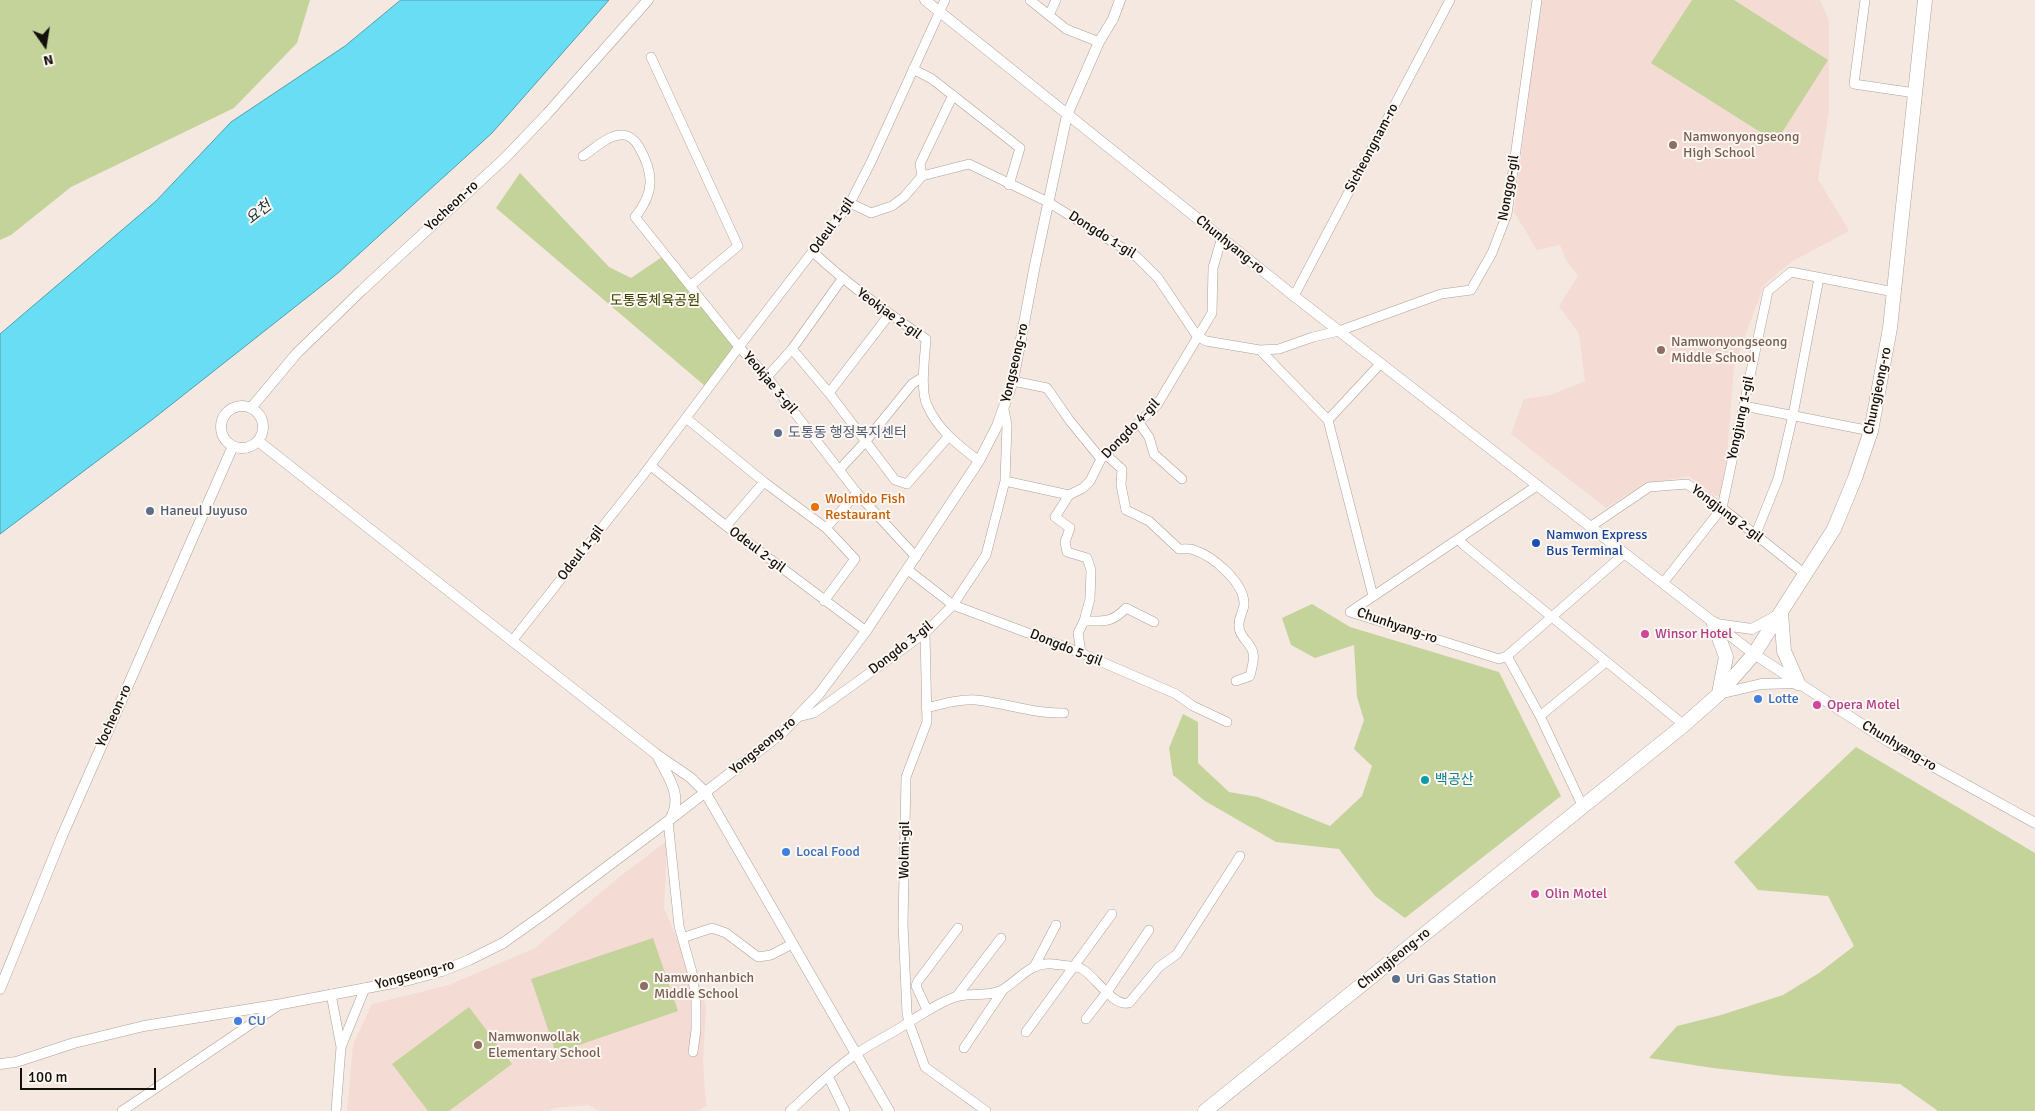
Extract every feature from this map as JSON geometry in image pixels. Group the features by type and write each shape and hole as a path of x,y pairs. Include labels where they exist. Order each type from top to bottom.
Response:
{"main road":[{"name":"Chungjeong-ro","path":"1205,1111 1684,725 1718,694 1754,654 1806,575 1834,529 1856,478 1871,431 1885,360 1894,292 1925,0"},
{"path":"1781,613 1784,651 1798,683"},
{"path":"1714,624 1726,657 1718,694"}],"street":[{"name":"Yocheon-ro","path":"251,408 297,353 362,290 505,158 547,114 648,0"},
{"name":"Chunhyang-ro","path":"925,0 1380,364 1754,654 1889,742 2035,823"},
{"name":"Odeul 1-gil","path":"512,641 651,466 739,347 850,203 945,0"},
{"path":"1030,0 1066,29 1098,42"},
{"path":"1049,15 1056,0"},
{"name":"Yongseong-ro","path":"0,1064 16,1062 74,1043 144,1026 282,1004 409,980 442,971 469,960 503,943 668,821 782,733 819,694 908,570 979,461 1004,410 1013,381 1067,115 1098,42 1113,19 1120,0"},
{"name":"Sicheongnam-ro","path":"1294,296 1450,0"},
{"name":"Nonggo-gil","path":"1339,331 1441,294 1470,290 1492,253 1507,214 1537,0"},
{"path":"1865,0 1854,84 1914,93"},
{"path":"650,57 738,246 690,286"},
{"path":"913,69 932,79 1020,148 1009,185"},
{"path":"850,203 871,213 892,206 904,197 922,176 920,164 953,95"},
{"name":"Yeokjae 3-gil","path":"583,156 608,139 620,135 628,136 636,143 648,162 650,190 646,204 635,218 739,347 767,377 857,493 916,557"},
{"name":"Dongdo 1-gil","path":"922,176 969,164 1009,185 1048,202 1137,257 1158,278 1197,336"},
{"name":"Dongdo 4-gil","path":"1069,495 1083,488 1090,481 1103,456 1157,405 1212,313 1213,268 1222,237"},
{"name":"Yeokjae 2-gil","path":"813,252 842,279 889,315 926,339 923,377 926,404 948,437 979,461"},
{"name":"Yongjung 1-gil","path":"1663,583 1722,508 1768,291 1791,272 1894,292"},
{"path":"1755,536 1778,480 1794,415 1819,278"},
{"path":"767,377 792,349 842,279"},
{"path":"829,393 889,315"},
{"path":"1197,336 1206,341 1260,350 1279,349 1312,336 1339,331"},
{"path":"792,349 829,393 895,480 907,484 948,437"},
{"path":"1260,350 1328,420 1373,596"},
{"path":"1328,420 1380,364"},
{"path":"840,469 866,442 912,384 923,377"},
{"path":"1013,381 1047,388 1070,421 1103,456 1122,469 1121,485 1126,510 1148,521 1179,549 1193,549 1207,556 1231,576 1242,592 1244,606 1238,618 1241,637 1250,645 1254,654 1250,676 1236,681"},
{"path":"244,406 256,411 263,423 263,429 258,441 246,447 234,446 223,436 222,421 230,410 244,406"},
{"path":"1744,406 1871,431"},
{"name":"Dongdo 3-gil","path":"798,717 814,713 925,633 953,605 986,555 1005,481 1007,425 1004,410"},
{"path":"686,418 764,482 826,528 855,559 824,601"},
{"path":"1139,423 1149,437 1154,454 1182,479"},
{"path":"258,441 656,754 690,778 705,792 889,1111"},
{"name":"Yocheon-ro","path":"0,988 62,836 234,446"},
{"name":"Odeul 2-gil","path":"651,466 726,526 866,631"},
{"path":"1005,481 1069,495 1055,518 1070,528 1065,542 1067,552 1087,558 1091,570 1090,600 1084,621 1078,633 1081,653"},
{"path":"726,526 764,482"},
{"name":"Yongjung 2-gil","path":"1590,527 1649,487 1687,484 1722,508 1806,575"},
{"name":"Chunhyang-ro","path":"1507,656 1499,659 1350,612 1538,485"},
{"path":"826,528 857,493"},
{"path":"1458,539 1684,725"},
{"path":"1583,807 1540,716 1507,656 1554,618 1624,554"},
{"name":"Dongdo 5-gil","path":"908,570 953,605 1081,653 1176,694 1193,706 1227,722"},
{"path":"1084,621 1116,618 1126,608 1154,622"},
{"path":"1714,624 1752,629 1781,613"},
{"name":"Wolmi-gil","path":"925,633 927,722 906,777 903,924 908,1022 925,1067 986,1111"},
{"path":"1540,716 1606,662"},
{"path":"1718,694 1761,684 1798,683"},
{"path":"926,708 954,701 975,700 1032,710 1064,713"},
{"path":"656,754 674,788 676,798 674,812 668,821 679,926 692,972 696,1001 696,1030 693,1052"},
{"path":"964,1048 1003,990 1021,974 1034,967 1050,964 1080,967 1114,1000 1120,1003 1130,1003 1159,967 1177,954 1240,856"},
{"path":"1026,1032 1112,914"},
{"path":"1034,967 1056,926"},
{"path":"682,938 712,928 726,933 758,957 771,955 792,944"},
{"path":"927,1010 916,986 958,928"},
{"path":"1086,1019 1107,992 1149,930"},
{"path":"956,997 1001,938"},
{"path":"341,1047 365,988"},
{"path":"790,1111 855,1054 927,1010 956,997 986,995 1003,990"},
{"path":"331,994 341,1047 336,1111"},
{"path":"122,1111 282,1004"},
{"path":"828,1076 845,1111"}],"shaded area":[{"path":"1541,0 1820,0 1829,20 1829,111 1818,179 1849,231 1791,262 1764,285 1734,366 1727,456 1720,496 1715,496 1689,476 1645,484 1606,508 1511,434 1524,399 1551,395 1585,381 1579,334 1559,306 1578,276 1566,260 1560,245 1537,250 1514,212"},
{"path":"667,841 664,908 706,1006 703,1061 706,1106 698,1111 600,1111 588,1105 553,1108 549,1111 347,1111 353,1045 372,1004 449,985 535,948 618,878"}],"green space":[{"path":"0,0 310,0 297,43 234,108 71,187 11,235 0,240"},
{"path":"1692,0 1734,0 1828,60 1776,142 1651,63"},
{"name":"도통동체육공원","path":"520,173 609,267 631,278 662,257 734,346 705,386 496,208"},
{"path":"1312,604 1350,627 1499,672 1561,796 1405,918 1375,896 1339,849 1276,842 1205,801 1173,775 1169,748 1183,714 1198,722 1198,763 1229,792 1258,797 1330,826 1362,796 1372,766 1354,749 1364,720 1357,697 1354,645 1315,658 1291,645 1282,618"},
{"path":"1856,747 2035,853 2035,1111 1938,1111 1900,1084 1785,1076 1713,1068 1649,1058 1677,1026 1721,1015 1783,995 1819,973 1854,946 1828,896 1758,890 1734,862"},
{"path":"653,938 678,1011 556,1053 531,979"},
{"path":"469,1007 512,1064 449,1111 428,1111 392,1064"}],"water":[{"name":"요천","path":"401,0 609,0 492,133 338,273 153,419 0,534 0,334 156,201 231,122 345,46"}],"place":[{"name":"Namwonyongseong High School","path":"1673,145"},
{"name":"Namwonyongseong Middle School","path":"1661,350"},
{"name":"도통동 행정복지센터","path":"778,433"},
{"name":"Wolmido Fish Restaurant","path":"815,507"},
{"name":"Haneul Juyuso","path":"150,511"},
{"name":"Namwon Express Bus Terminal","path":"1536,543"},
{"name":"Winsor Hotel","path":"1645,634"},
{"name":"Lotte","path":"1758,699"},
{"name":"Opera Motel","path":"1817,705"},
{"name":"백공산","path":"1425,780"},
{"name":"Local Food","path":"786,852"},
{"name":"Olin Motel","path":"1535,894"},
{"name":"Uri Gas Station","path":"1396,979"},
{"name":"Namwonhanbich Middle School","path":"644,986"},
{"name":"CU","path":"238,1021"},
{"name":"Namwonwollak Elementary School","path":"478,1045"}]}
